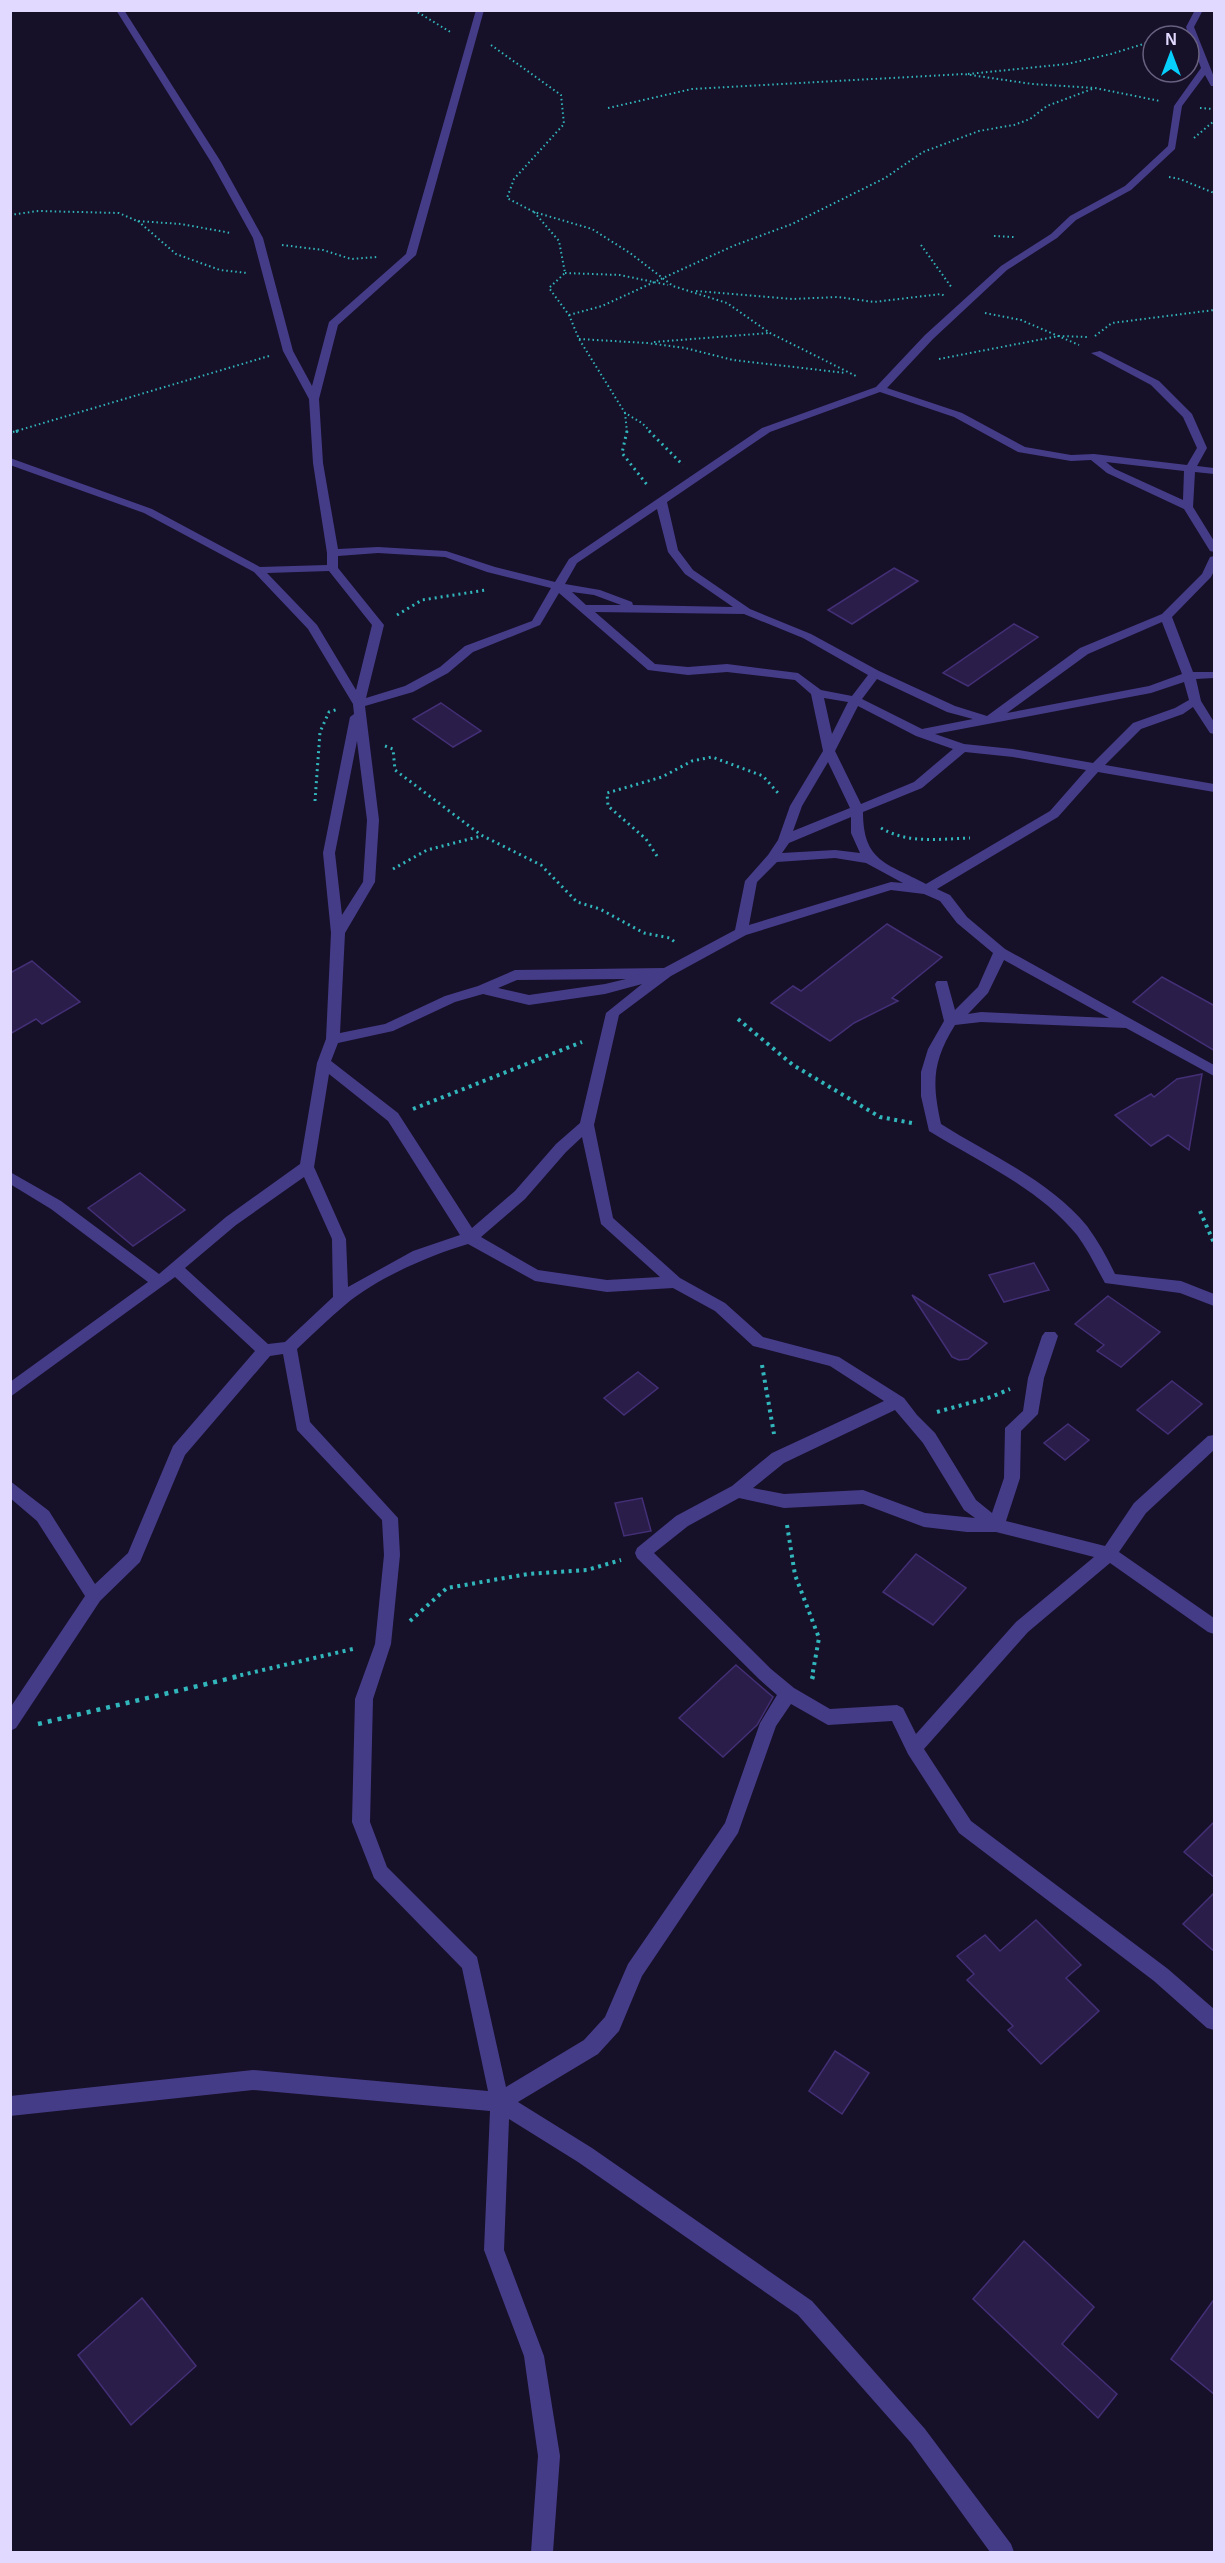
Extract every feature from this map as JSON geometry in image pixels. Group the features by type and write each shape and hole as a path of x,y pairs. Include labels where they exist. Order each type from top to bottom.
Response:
{"street":[{"path":"120,10 216,162 258,237 288,351 314,399"},
{"path":"341,1299 339,1239 307,1167 324,1063 333,1039 338,933 329,853 359,704 378,625 332,568 333,553 318,463 314,399 333,324 411,255 480,10"},
{"path":"1198,10 1190,27 1205,68 1215,84"},
{"path":"359,704 409,689 444,670 469,649 536,623 573,561 766,430 880,389 964,304 1004,268 1054,236 1073,218 1128,188 1172,147 1178,106 1205,68"},
{"path":"1096,353 1155,383 1188,416 1202,448 1190,468 1188,507"},
{"path":"880,389 958,415 1022,450 1071,458 1094,457 1215,471"},
{"path":"1094,457 1111,471 1188,507 1215,549"},
{"path":"10,461 148,511 258,570 313,627 359,704 373,820 369,882 338,933"},
{"path":"661,501 672,550 683,565 689,572 746,611 807,636 874,674 951,709 989,720"},
{"path":"333,553 378,550 446,555 491,570 558,586 596,592 641,609"},
{"path":"989,720 1084,651 1166,616 1207,575 1215,559"},
{"path":"258,570 332,568"},
{"path":"558,586 652,667 688,671 727,668 798,677 817,693 855,700 920,733 962,748 1012,753 1215,788"},
{"path":"586,608 746,611"},
{"path":"1166,616 1189,676 1195,701 1215,730"},
{"path":"741,932 750,881 773,858 784,840 796,806 829,751 855,700 874,674"},
{"path":"920,733 1151,689 1189,676 1215,675"},
{"path":"817,693 829,751 857,809 857,833 869,859"},
{"path":"483,989 529,1000 605,989 681,967 697,954 741,932 891,886 926,890 1054,814 1074,790 1137,726 1179,711 1195,701"},
{"path":"784,840 918,786 962,748"},
{"path":"773,858 835,854 869,859 945,898 962,920 1000,952 1215,1071"},
{"path":"1000,952 992,975 976,1002 951,1021 933,1047 928,1067 927,1091 934,1127 1013,1175 1075,1223 1096,1251 1110,1279 1181,1287 1215,1300"},
{"path":"333,1039 388,1028 450,999 483,989 515,975 666,973"},
{"path":"666,973 613,1013 587,1125 606,1220 675,1282 720,1307 758,1342 834,1360 898,1402 911,1420 929,1438 970,1505 996,1525"},
{"path":"942,984 951,1021"},
{"path":"951,1021 981,1017 1130,1024"},
{"path":"324,1063 393,1117 470,1238 535,1275 607,1286 675,1282"},
{"path":"10,1723 94,1596 134,1557 179,1451 265,1352 290,1347 341,1299 394,1266 444,1245 470,1238 520,1195 561,1148 587,1125"},
{"path":"10,1391 159,1282 231,1221 307,1167"},
{"path":"10,1177 56,1204 159,1282"},
{"path":"175,1268 265,1352"},
{"path":"996,1525 1012,1478 1012,1428 1030,1414 1036,1378 1050,1336"},
{"path":"290,1347 303,1425 390,1518 392,1555 383,1644 364,1699 361,1822 380,1872 470,1963 500,2102 494,2250 534,2356 549,2456 542,2553"},
{"path":"898,1402 778,1458 738,1491 682,1521 643,1553 765,1674 788,1693 828,1717 897,1713 914,1748 965,1827 1161,1975 1215,2021"},
{"path":"914,1748 1022,1627 1109,1554 1140,1508 1215,1441"},
{"path":"10,1488 43,1516 94,1596"},
{"path":"738,1491 784,1501 863,1497 924,1520 967,1525 996,1525 1109,1554 1215,1628"},
{"path":"500,2102 591,2047 612,2024 634,1970 732,1827 769,1723 788,1693"},
{"path":"10,2106 253,2080 500,2102 585,2155 805,2308 918,2436 1004,2553"}],"path":[{"path":"414,10 473,38 561,95 564,124 514,179 507,198 534,212 592,229 630,253 673,286 727,303 770,333 880,389"},
{"path":"608,108 692,89 1038,68 1141,44"},
{"path":"964,74 1032,84 1095,88 1178,106 1215,109"},
{"path":"569,315 602,306 733,246 792,224 885,178 923,152 979,131 1014,125 1030,119 1047,106 1073,94 1095,88"},
{"path":"1142,173 1180,179 1215,193"},
{"path":"10,215 38,211 119,213 137,221 176,254 220,270 231,270 268,278"},
{"path":"534,212 560,241 565,273"},
{"path":"137,221 182,224 258,237 269,243 323,250 351,260 411,255"},
{"path":"921,245 964,304"},
{"path":"661,501 622,453 627,434 625,413 579,339 569,315 549,288 565,273 620,275 699,292 792,299 838,297 874,302 941,294 986,313 1021,320 1096,353"},
{"path":"934,361 942,357 1059,336 1094,336 1112,323 1215,310"},
{"path":"647,343 723,335 770,333"},
{"path":"579,339 647,343 685,348 733,360 824,369 853,375"},
{"path":"10,433 209,372 288,351"},
{"path":"625,413 642,423 696,478"},
{"path":"378,625 422,600 488,590"},
{"path":"363,736 393,749 395,770 481,835 541,866 577,902 600,909 644,933 670,938 685,952 681,967"},
{"path":"657,856 646,839 608,806 607,793 662,777 692,761 712,757 763,776 785,800 796,806"},
{"path":"857,809 891,835 920,839 1019,836"},
{"path":"369,882 427,850 481,835"},
{"path":"393,1117 582,1043 613,1013"},
{"path":"738,1019 793,1065 880,1117 934,1127"},
{"path":"1200,1211 1215,1243"},
{"path":"758,1342 778,1458"},
{"path":"911,1420 991,1397 1036,1378"},
{"path":"784,1501 795,1575 819,1638 812,1680 788,1693"},
{"path":"34,1725 351,1649 383,1644 447,1588 528,1574 587,1570 643,1553"}],"building":[{"path":"894,568 918,581 852,624 828,610"},
{"path":"1014,624 1038,637 968,686 943,673"},
{"path":"441,703 481,731 453,747 413,719"},
{"path":"887,924 942,957 892,998 898,1001 854,1023 830,1041 771,1003 793,986 801,991"},
{"path":"32,961 80,1002 42,1024 36,1019 10,1034 10,973"},
{"path":"1162,977 1215,1006 1215,1051 1133,1002"},
{"path":"1202,1074 1189,1150 1168,1135 1151,1146 1115,1115 1151,1094 1154,1097 1177,1079"},
{"path":"140,1173 185,1210 133,1246 88,1208"},
{"path":"1034,1263 1049,1290 1004,1302 989,1275"},
{"path":"912,1295 987,1343 968,1359 959,1360 952,1357"},
{"path":"1108,1296 1160,1332 1121,1367 1097,1351 1104,1345 1075,1324"},
{"path":"638,1372 658,1388 624,1415 604,1398"},
{"path":"1172,1381 1202,1404 1168,1434 1137,1410"},
{"path":"1068,1424 1089,1440 1065,1460 1044,1443"},
{"path":"642,1498 651,1531 624,1536 615,1503"},
{"path":"916,1554 966,1588 933,1625 883,1592"},
{"path":"736,1665 773,1697 757,1725 723,1757 679,1718"},
{"path":"1215,1821 1215,1878 1184,1852"},
{"path":"1215,1892 1215,1952 1183,1924"},
{"path":"1036,1920 1081,1965 1066,1978 1099,2011 1041,2064 1008,2030 1013,2026 967,1980 974,1974 957,1956 985,1935 1000,1951"},
{"path":"835,2051 869,2073 842,2114 809,2091"},
{"path":"1024,2241 1094,2307 1062,2344 1117,2394 1098,2418 973,2299"},
{"path":"142,2298 196,2366 131,2425 78,2355"},
{"path":"1215,2298 1215,2395 1171,2359"}]}
